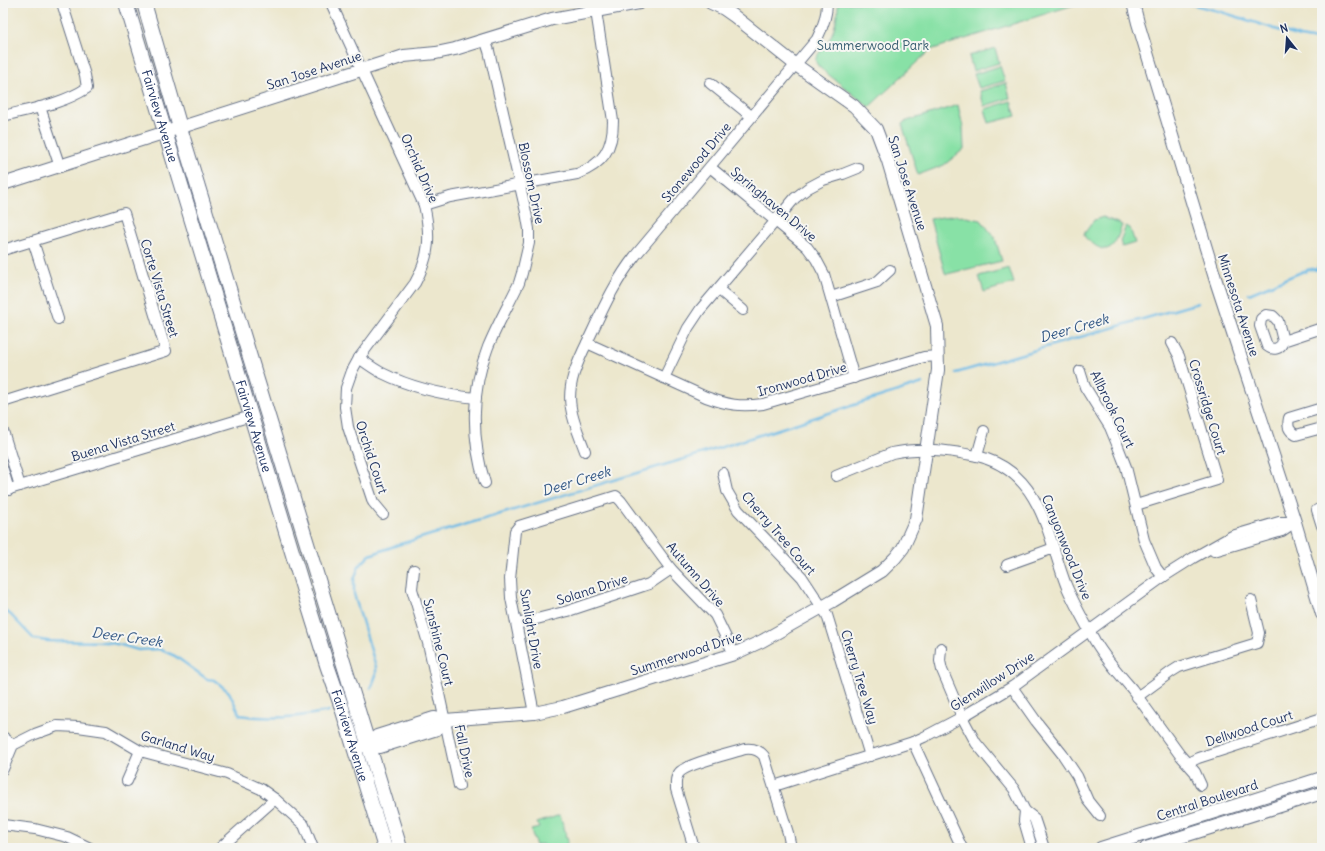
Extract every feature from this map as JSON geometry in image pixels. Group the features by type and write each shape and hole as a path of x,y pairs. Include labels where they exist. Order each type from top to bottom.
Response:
{"main road":[{"name":"Fairview Avenue","path":"126,3 322,651 342,708 385,848"},
{"name":"Fairview Avenue","path":"144,3 180,127 400,848"}],"street":[{"path":"3,116 40,108 78,94 87,88 85,75 62,3"},
{"name":"Orchid Drive","path":"331,3 424,205 428,219 428,250 420,274 415,283 358,358"},
{"name":"San Jose Avenue","path":"3,184 404,56 436,53 552,19 639,3"},
{"name":"San Jose Avenue","path":"711,3 734,16 796,65 854,106 876,129 893,174 936,326 938,370 927,449"},
{"name":"Stonewood Drive","path":"585,451 571,408 570,391 574,374 587,342 610,294 622,273 635,256 817,39 824,25 827,12 827,3"},
{"name":"Minnesota Avenue","path":"1133,3 1213,271 1295,522 1322,614"},
{"path":"424,205 450,197 577,174 590,169 601,160 610,148 613,132 613,121 596,11"},
{"name":"Blossom Drive","path":"485,39 520,184 529,229 529,243 519,283 488,348 481,369 476,398 475,420 477,449 480,467 485,483"},
{"path":"710,84 751,116"},
{"path":"40,108 60,167"},
{"name":"Springhaven Drive","path":"710,167 807,247 816,259 824,274 854,378"},
{"path":"664,378 688,328 700,310 795,198 808,188 823,180 858,168"},
{"name":"Corte Vista Street","path":"3,250 124,213 166,351 3,402"},
{"path":"33,240 58,319"},
{"path":"831,297 877,282 890,270"},
{"path":"718,289 743,310"},
{"path":"1283,341 1322,328"},
{"name":"Ironwood Drive","path":"587,342 706,397 725,404 745,406 763,404 924,357 938,356"},
{"name":"Crossridge Court","path":"1136,505 1217,480 1180,356 1172,343"},
{"path":"358,358 381,373 409,385 449,396 476,398"},
{"name":"Orchid Court","path":"358,358 346,388 345,407 348,428 373,502 383,514"},
{"name":"Allbrook Court","path":"1080,371 1085,387 1110,427 1117,444 1126,467 1141,530 1156,568 1163,577"},
{"path":"1322,408 1289,418 1288,424 1291,432 1296,436 1322,428"},
{"name":"Buena Vista Street","path":"6,490 251,416"},
{"path":"3,431 20,486"},
{"path":"977,456 984,431"},
{"name":"Summerwood Drive","path":"354,749 368,744 377,736 434,718 445,720 534,713 563,707 734,654 762,641 882,572 895,558 903,548 916,519 927,449"},
{"name":"Canyonwood Drive","path":"836,476 892,453 927,449 988,459 1016,476 1037,503 1066,584 1090,631 1100,647 1180,755 1196,772 1201,785"},
{"path":"3,470 6,490"},
{"name":"Cherry Tree Court","path":"723,473 727,491 738,510 802,577 822,607"},
{"name":"Sunlight Drive","path":"534,713 511,598 510,579 515,531 519,526 616,496"},
{"name":"Autumn Drive","path":"616,496 671,569 715,615 734,654"},
{"path":"1322,508 1317,510 1322,526"},
{"name":"Glenwillow Drive","path":"774,786 870,756 924,737 962,717 1012,687 1163,577 1185,563 1203,554 1282,531 1295,522"},
{"path":"1007,564 1054,548"},
{"name":"Solana Drive","path":"517,624 568,611 649,584 671,569"},
{"name":"Sunshine Court","path":"414,570 412,589 428,643 445,720"},
{"path":"1137,697 1179,667 1257,644 1259,633 1251,600"},
{"name":"Cherry Tree Way","path":"822,607 827,615 870,756"},
{"path":"941,648 940,662 942,670 962,717 976,743 1014,789 1025,811 1034,818 1044,848"},
{"path":"1012,687 1063,755 1077,776 1088,801 1100,816"},
{"name":"Dellwood Court","path":"1188,763 1198,758 1319,719"},
{"name":"Fall Drive","path":"445,720 459,786"},
{"name":"Garland Way","path":"14,744 57,726 106,731 140,751 227,774 261,789 275,798 304,825 313,848"},
{"path":"3,737 14,744 3,769"},
{"path":"912,742 962,848"},
{"path":"694,848 676,788 676,779 679,773 683,769 693,765 745,749 757,750 764,756 788,833 791,848"},
{"path":"127,781 140,751"},
{"name":"Central Boulevard","path":"1101,848 1322,778"},
{"name":"Central Boulevard","path":"1146,848 1322,792"},
{"path":"220,848 275,798"},
{"path":"1025,811 1024,821 1032,848"},
{"path":"3,825 35,829 67,837 90,848"}],"green space":[{"name":"Summerwood Park","path":"838,3 1080,3 930,50 869,107 819,67 816,62 817,56 826,45 833,30"},
{"path":"995,48 999,63 973,71 969,56"},
{"path":"1000,66 1005,81 979,88 974,74"},
{"path":"1006,83 1010,98 984,106 980,91"},
{"path":"1011,101 1016,116 989,123 985,109"},
{"path":"958,105 963,127 964,149 944,165 918,175 902,124 904,122"},
{"path":"956,215 981,220 995,238 1002,261 947,274 945,273 930,219"},
{"path":"1103,217 1122,225 1112,246 1104,249 1088,241 1084,234 1094,220"},
{"path":"1126,226 1130,228 1135,243 1122,247 1120,241"},
{"path":"1009,268 1014,283 984,292 979,276"},
{"path":"560,815 566,834 565,837 568,841 564,848 548,848 541,844 536,846 531,830 539,828 537,823"}],"waterway":[{"path":"1187,3 1222,12 1300,37 1322,41"},
{"name":"Deer Creek","path":"1249,294 1304,271 1306,272 1307,270 1312,269 1317,270 1318,267 1320,269 1322,268"},
{"name":"Deer Creek","path":"956,373 1198,303"},
{"name":"Deer Creek","path":"371,688 376,675 376,667 354,594 354,580 359,566 370,555 397,545 694,456 923,383"},
{"name":"Deer Creek","path":"3,610 10,614 34,639 48,641 106,642 138,650 159,649 175,656 207,679 214,680 229,692 240,715 251,717 285,717 329,711"}]}
